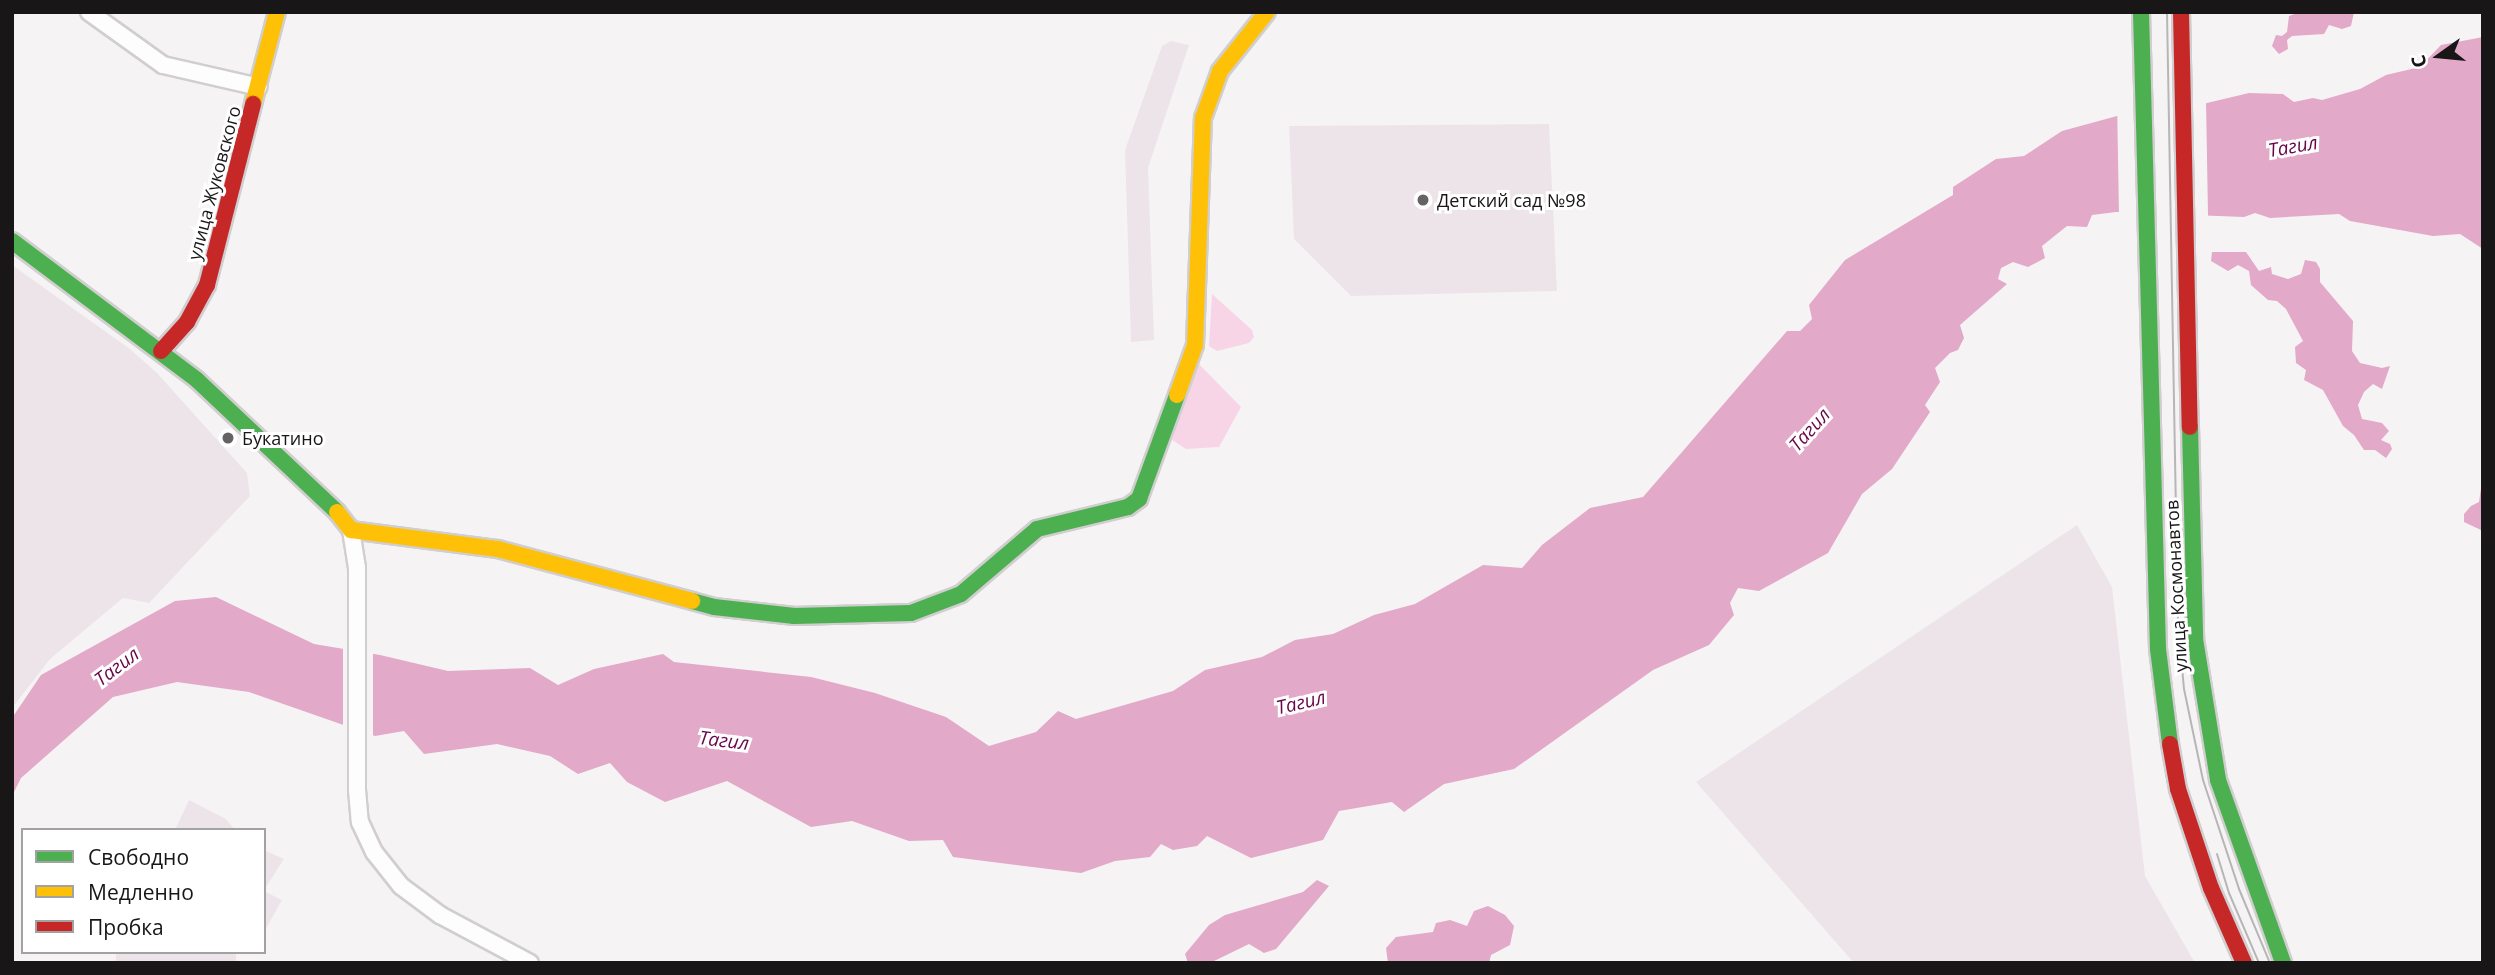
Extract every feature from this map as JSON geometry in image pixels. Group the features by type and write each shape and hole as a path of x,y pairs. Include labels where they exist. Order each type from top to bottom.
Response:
{"street":[{"path":"89,12 163,65 259,87"},
{"name":"улица Жуковского","path":"160,351 187,322 207,285 277,12"},
{"path":"351,530 498,549 714,607 794,615 911,613 961,594 1010,549 1037,530 1128,507 1139,499 1195,345 1203,118 1220,71 1268,12"},
{"name":"улица Космонавтов","path":"2141,12 2148,363 2158,649 2165,713 2178,789 2211,888 2244,963"},
{"name":"улица Космонавтов","path":"2181,12 2190,362 2189,501 2195,639 2204,709 2218,780 2283,963"},
{"path":"12,241 160,351 279,454 331,505 351,530 358,594 357,790 360,822 374,852 401,886 440,915 530,963"}],"shaded area":[{"path":"1171,41 1189,45 1148,168 1154,340 1131,342 1125,150 1162,46"},
{"name":"Детский сад №98","path":"1549,124 1557,291 1351,296 1294,239 1289,126"},
{"path":"12,265 130,349 157,373 247,473 250,496 149,603 123,598 50,659 12,708"},
{"path":"1212,294 1252,330 1254,337 1249,343 1217,351 1209,346"},
{"path":"1196,361 1241,407 1219,447 1186,449 1172,440"},
{"path":"2077,525 2112,587 2145,876 2195,963 1854,963 1696,782"},
{"path":"189,800 226,819 233,828 176,828"},
{"path":"266,851 284,859 266,887"},
{"path":"266,892 282,900 266,928"},
{"path":"116,954 236,954 236,963 116,963"}],"water":[{"path":"2300,12 2354,12 2351,26 2342,29 2329,25 2324,34 2292,36 2287,40 2288,49 2279,54 2272,46 2276,35 2282,36 2287,32 2289,16"},
{"name":"Тагил","path":"2483,37 2483,249 2460,234 2433,236 2350,221 2339,214 2270,218 2255,213 2244,217 2116,212 2092,215 2087,227 2067,226 2042,246 2045,258 2028,267 2013,262 2001,268 1998,279 2007,284 1960,325 1964,338 1958,350 1950,353 1935,368 1940,382 1925,405 1930,412 1892,469 1862,494 1828,553 1759,591 1738,588 1730,603 1734,615 1709,645 1653,670 1514,769 1444,784 1404,812 1392,802 1339,811 1323,840 1251,858 1207,836 1197,846 1173,850 1161,844 1150,857 1115,861 1081,873 953,857 943,840 909,841 852,821 811,827 727,781 665,802 627,782 610,763 578,774 550,756 497,744 424,754 404,731 375,736 249,692 177,682 113,697 21,778 12,796 12,718 41,675 175,601 216,597 314,644 380,655 448,671 530,668 558,685 594,669 663,654 674,662 811,677 875,693 946,717 989,746 1036,732 1058,711 1076,719 1173,691 1205,670 1262,657 1295,640 1333,634 1374,615 1415,604 1483,565 1522,568 1542,545 1590,508 1643,497 1787,331 1800,331 1812,319 1809,305 1845,260 1953,195 1953,187 1996,159 2024,156 2062,131 2117,116 2207,103 2249,93 2283,94 2294,102 2313,98 2322,100 2360,89 2386,75 2420,67 2441,45"},
{"path":"2212,252 2246,252 2259,271 2271,267 2272,274 2288,279 2301,274 2305,260 2316,262 2320,269 2320,282 2353,321 2352,351 2360,363 2382,368 2390,366 2382,389 2373,384 2364,392 2358,405 2362,419 2382,423 2389,431 2381,440 2390,444 2392,449 2386,458 2375,450 2364,450 2354,435 2343,426 2323,390 2304,380 2306,370 2296,363 2295,347 2303,341 2286,309 2277,301 2268,300 2251,285 2249,271 2238,265 2228,271 2211,261"},
{"path":"2483,475 2483,531 2464,522 2464,514 2479,502"},
{"path":"1317,880 1329,886 1276,949 1264,953 1249,944 1210,963 1188,963 1185,954 1209,925 1225,915 1303,892"},
{"path":"1488,906 1505,915 1514,926 1510,945 1491,955 1489,963 1388,963 1386,948 1396,937 1433,932 1436,923 1450,920 1467,926 1474,911"}],"pier":[{"path":"2206,100 2208,219 2119,221 2117,102"},
{"path":"343,645 373,650 373,739 343,730"}],"tram line":[{"path":"2167,12 2178,622 2184,689 2203,780 2239,889 2270,963"},
{"path":"2217,854 2229,893 2259,963"}],"traffic: fast":[{"path":"2141,12 2158,649 2170,744"},
{"path":"12,241 197,380 337,512"},
{"path":"692,601 714,607 794,616 911,613 961,594 1037,529 1128,507 1139,499 1177,395"},
{"path":"2190,427 2195,639 2218,780 2283,963"}],"traffic: slow":[{"path":"253,104 277,12"},
{"path":"1177,395 1195,345 1203,118 1220,71 1267,12"},
{"path":"337,512 351,530 498,549 692,601"}],"traffic: jam":[{"path":"2181,12 2190,427"},
{"path":"161,351 187,322 207,285 253,104"},
{"path":"2170,744 2178,789 2211,888 2244,963"}],"place":[{"name":"Детский сад №98","path":"1423,200"},
{"name":"Букатино","path":"228,438"}]}
